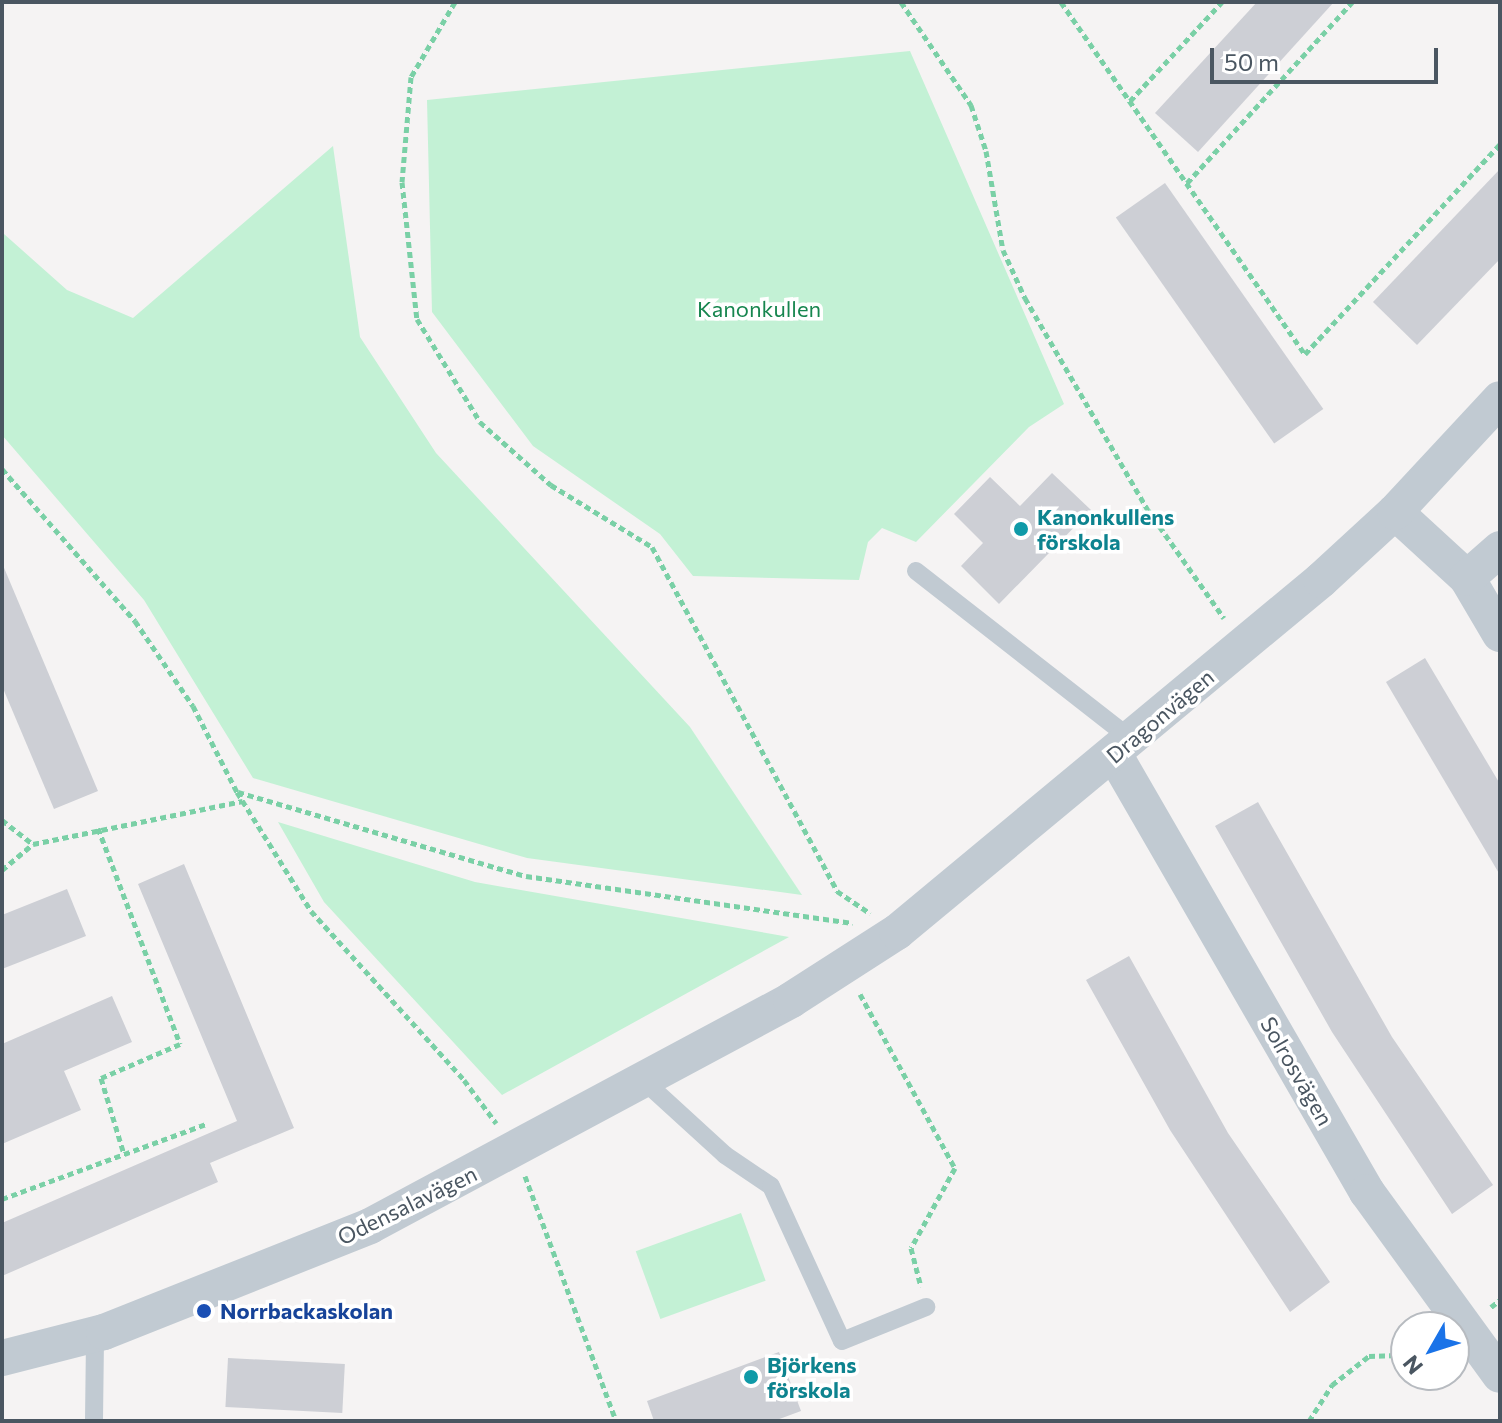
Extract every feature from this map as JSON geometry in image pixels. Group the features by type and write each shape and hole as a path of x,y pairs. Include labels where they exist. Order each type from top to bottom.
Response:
{"street":[{"name":"Dragonvägen","path":"791,1000 897,932 1244,646 1395,512 1500,399"},
{"path":"1395,512 1467,578 1500,634"},
{"path":"1467,578 1500,549"},
{"name":"Solrosvägen","path":"1123,747 1367,1192 1500,1375"},
{"name":"Odensalavägen","path":"2,1358 95,1335 370,1226 791,1000"}],"lane":[{"path":"916,571 1123,747"},
{"path":"643,1080 725,1155 771,1186 842,1341 926,1307"},
{"path":"94,1421 95,1335"}],"path":[{"path":"455,2 411,77 402,182 417,319 480,422 551,485 652,547 837,891 897,932"},
{"path":"901,2 971,105 986,151 1003,250 1025,298 1148,510 1244,646"},
{"path":"1061,2 1305,354 1500,144"},
{"path":"1130,101 1222,2"},
{"path":"1187,183 1352,2"},
{"path":"2,469 135,621 193,706 237,792 311,911 464,1080 516,1150 616,1421"},
{"path":"237,792 526,876 897,932"},
{"path":"2,870 33,844 98,828 243,801"},
{"path":"2,820 33,844"},
{"path":"98,828 180,1044 101,1078 124,1154"},
{"path":"845,965 955,1168 911,1248 926,1307"},
{"path":"2,1199 206,1124"},
{"path":"1309,1421 1332,1385 1369,1356 1390,1355"}],"green space":[{"name":"Kanonkullen","path":"910,51 1064,404 1029,427 916,542 882,528 868,542 859,580 693,576 660,534 533,446 432,312 427,100"},
{"path":"333,146 360,337 436,453 690,727 802,895 527,858 253,778 144,600 2,435 4,234 67,290 133,318"},
{"path":"278,822 475,882 789,937 502,1095 324,902"},
{"path":"741,1213 766,1281 660,1319 636,1251"}],"building":[{"path":"1257,2 1334,2 1198,152 1155,113"},
{"path":"1500,169 1500,259 1417,345 1373,302"},
{"path":"1165,183 1323,409 1274,444 1116,217"},
{"name":"Kanonkullens förskola","path":"1052,473 1091,510 999,604 961,566 983,543 954,514 990,477 1020,506"},
{"path":"2,563 98,791 54,809 2,686"},
{"path":"1425,658 1500,784 1500,875 1386,682"},
{"path":"1258,802 1392,1037 1493,1185 1452,1214 1332,1032 1215,826"},
{"path":"184,864 294,1128 210,1163 218,1182 2,1276 2,1223 237,1121 138,884"},
{"path":"67,889 86,936 2,969 2,915"},
{"path":"1129,956 1228,1133 1330,1282 1290,1312 1170,1130 1086,980"},
{"path":"112,996 132,1042 64,1071 81,1110 2,1144 2,1044"},
{"name":"Björkens förskola","path":"779,1352 801,1411 774,1421 654,1421 647,1401"},
{"path":"228,1358 345,1364 342,1413 225,1407"}],"place":[{"name":"Kanonkullens förskola","path":"1021,529"},
{"name":"Norrbackaskolan","path":"204,1311"},
{"name":"Björkens förskola","path":"751,1377"}]}
